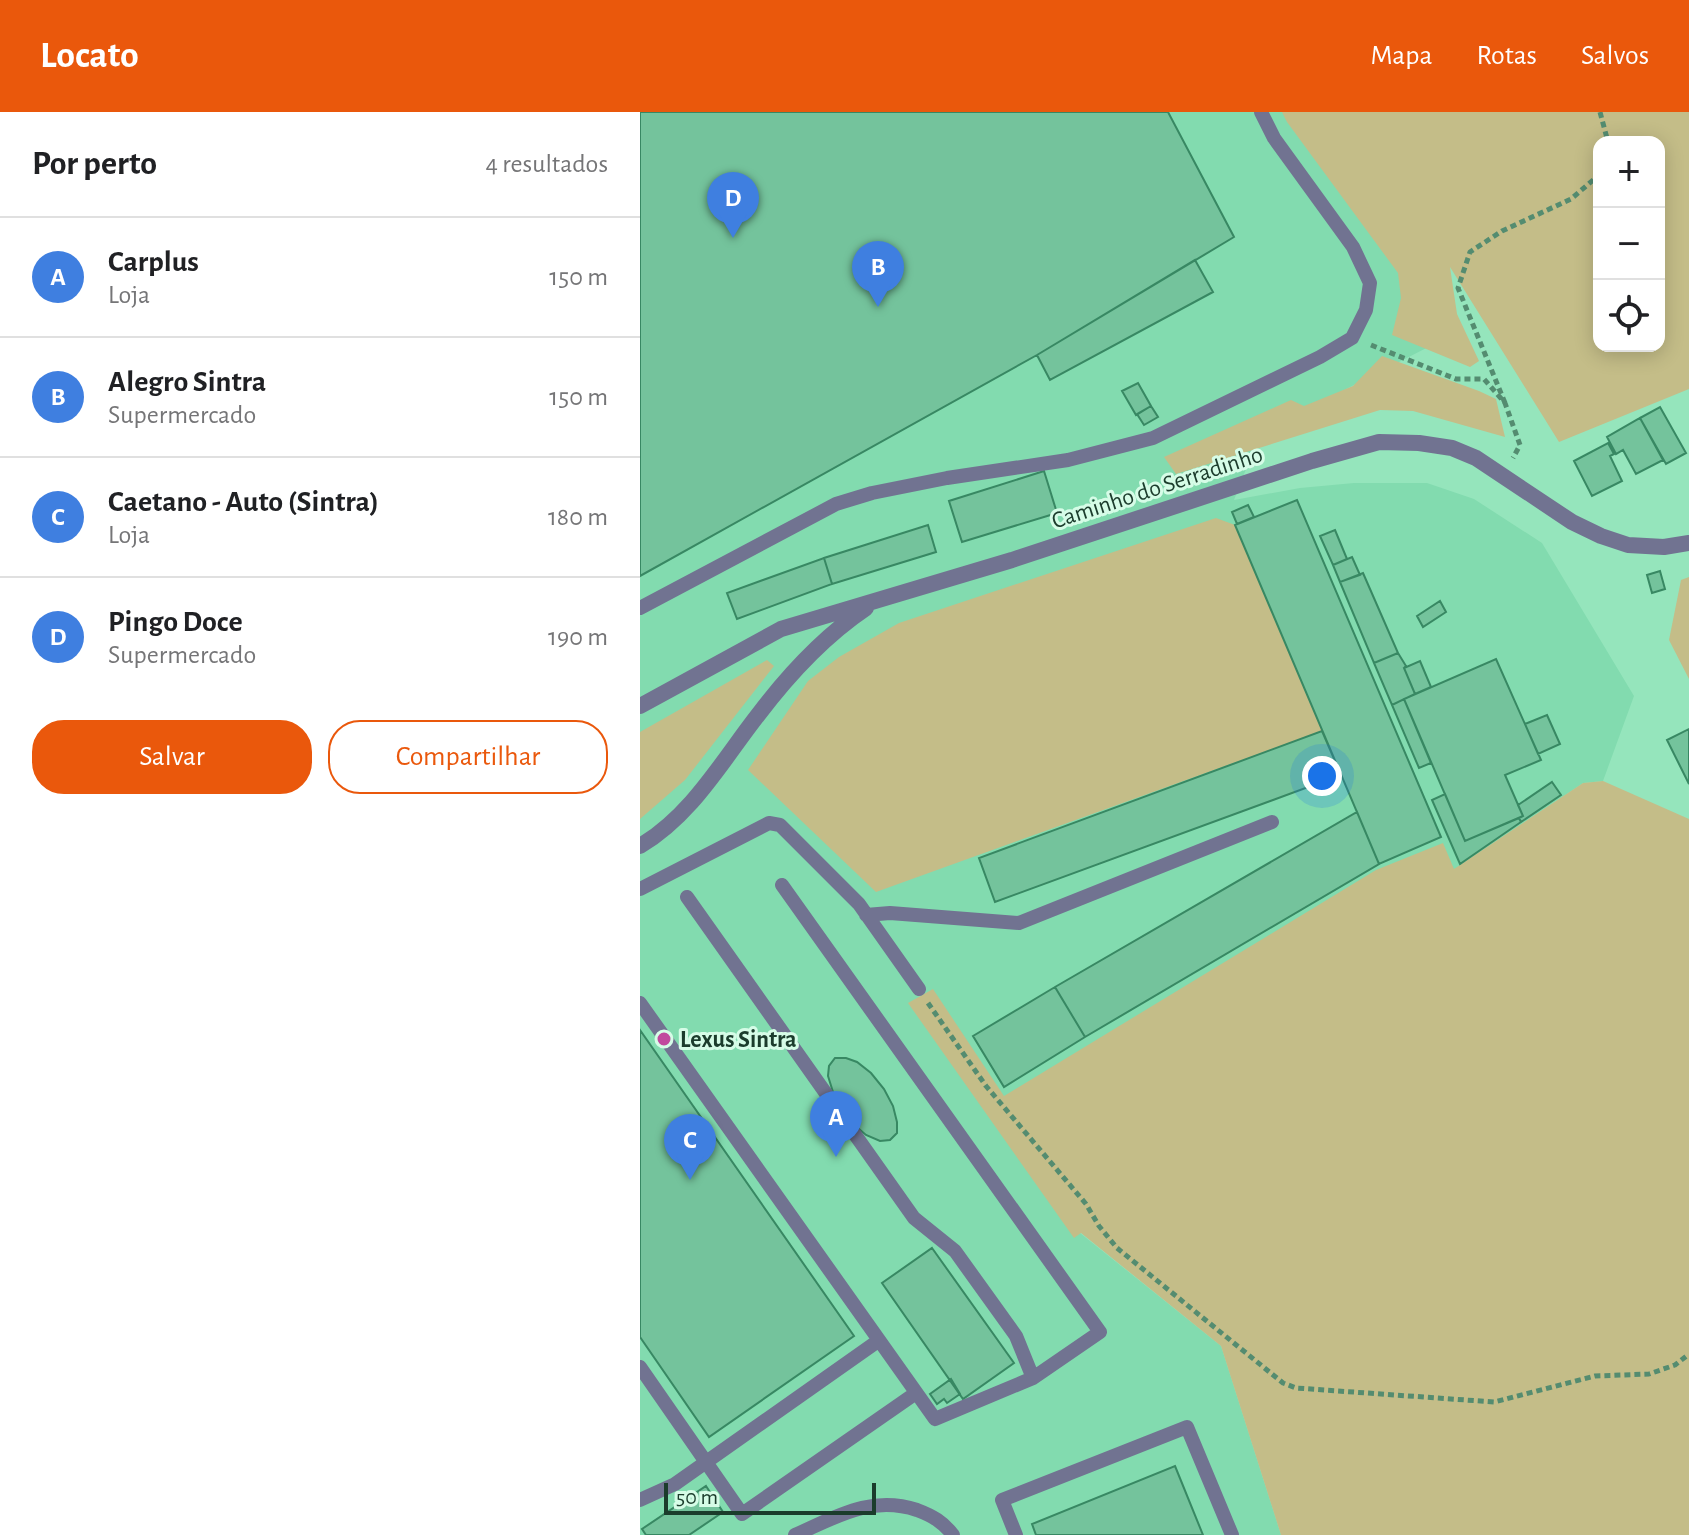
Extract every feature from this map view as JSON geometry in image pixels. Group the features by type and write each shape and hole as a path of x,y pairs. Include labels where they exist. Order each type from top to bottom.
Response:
{"street":[{"name":"Caminho do Serradinho","path":"640,706 781,629 1012,560 1312,461 1379,442 1452,448 1505,475 1572,522 1628,545 1664,547 1689,543"},
{"path":"640,846 689,805 725,763 792,673 833,632 880,599"}],"lane":[{"path":"640,608 836,504 872,493 947,478 1068,460 1153,438 1320,357 1352,338 1366,310 1370,283 1353,247 1274,138 1261,112"},
{"path":"866,915 890,913 1019,923 1272,822"},
{"path":"641,886 769,823 780,825 859,904 919,989"},
{"path":"640,1003 935,1419 1033,1378 1100,1332 782,885"},
{"path":"687,897 914,1218 955,1251 981,1287 1016,1336 1033,1378"},
{"path":"640,1500 675,1484 878,1341"},
{"path":"640,1367 742,1514 916,1393"},
{"path":"1016,1535 1002,1500 1187,1427 1232,1535"},
{"path":"795,1535 855,1509 877,1503 905,1506 933,1516 953,1535"}],"path":[{"path":"1600,112 1606,136"},
{"path":"1505,475 1520,445 1458,288 1470,252 1502,231 1571,199 1593,180"},
{"path":"1352,338 1456,379 1484,379 1505,403"},
{"path":"919,989 986,1086 1086,1204 1117,1248 1283,1383 1296,1388 1494,1402 1595,1376 1649,1374 1675,1365 1689,1354"}],"shaded area":[{"path":"640,112 1363,112 1442,340 1260,433 1234,500 1300,488 1354,483 1427,483 1474,499 1542,543 1634,696 1603,781 1583,783 1454,870 1074,1237 1080,1233 1221,1346 1281,1535 640,1535"},
{"path":"1282,112 1689,112 1689,389 1559,442 1450,267 1457,314 1479,361 1470,367 1392,335 1401,298 1398,273"},
{"path":"1382,356 1496,399 1505,437 1413,411 1380,410 1176,474 1164,457 1291,400 1304,406 1353,386"},
{"path":"1216,518 1235,525 1322,731 876,892 748,770 808,681 839,657 899,623"},
{"path":"1689,577 1689,679 1669,640 1681,580"},
{"path":"767,660 774,666 685,780 640,819 640,732"},
{"path":"1603,781 1689,819 1689,1535 1281,1535 1221,1346 1081,1233 1074,1238 908,1003 933,989 1004,1096 1376,870 1443,843 1454,869 1583,783"}],"building":[{"path":"640,112 1168,112 1234,237 1037,355 640,576"},
{"path":"1195,260 1213,292 1050,380 1037,355"},
{"path":"1138,383 1151,406 1136,415 1122,391"},
{"path":"1151,406 1158,417 1144,425 1137,414"},
{"path":"1660,407 1686,453 1666,464 1640,418"},
{"path":"1640,418 1663,460 1636,474 1623,450 1616,454 1607,437"},
{"path":"1608,443 1614,454 1610,456 1622,481 1592,496 1574,461"},
{"path":"1044,471 1057,513 962,542 949,501"},
{"path":"1297,500 1441,837 1379,864 1235,525"},
{"path":"1248,505 1254,517 1237,524 1232,512"},
{"path":"928,525 936,552 832,584 824,558"},
{"path":"1335,530 1347,559 1333,565 1320,536"},
{"path":"1352,557 1360,575 1340,582 1333,565"},
{"path":"824,558 832,584 737,619 727,593"},
{"path":"1660,571 1665,589 1652,593 1647,575"},
{"path":"1363,573 1398,653 1374,663 1340,582"},
{"path":"1440,601 1446,612 1423,627 1417,616"},
{"path":"1398,653 1406,666 1404,668 1415,694 1392,705 1374,663"},
{"path":"1496,659 1541,760 1505,775 1523,816 1465,841 1404,699"},
{"path":"1420,661 1431,687 1415,694 1404,668"},
{"path":"1404,699 1431,763 1419,768 1392,705"},
{"path":"1547,715 1560,744 1538,754 1525,724"},
{"path":"1689,729 1689,784 1667,740"},
{"path":"1322,731 1341,775 995,902 979,858"},
{"path":"1552,782 1561,795 1521,822 1519,818 1523,816 1518,805"},
{"path":"1445,794 1465,841 1519,818 1521,822 1460,864 1432,800"},
{"path":"1357,812 1379,864 1085,1037 1055,987"},
{"path":"1055,987 1085,1037 1004,1087 973,1036"},
{"path":"640,1030 854,1336 709,1437 640,1337"},
{"path":"835,1058 857,1062 884,1089 897,1122 897,1133 890,1140 880,1141 866,1135 852,1123 833,1092 828,1076 829,1066"},
{"path":"932,1248 1014,1363 963,1399 882,1283"},
{"path":"951,1379 960,1394 947,1403 944,1399 937,1404 930,1394"},
{"path":"1175,1466 1203,1535 1036,1535 1032,1524"},
{"path":"706,1486 723,1512 689,1535 646,1535 642,1529"}],"place":[{"name":"Pingo Doce","path":"733,238"},
{"name":"Alegro Sintra","path":"878,307"},
{"name":"Lexus Sintra","path":"664,1039"},
{"name":"Carplus","path":"836,1157"},
{"name":"Caetano - Auto (Sintra)","path":"690,1180"}]}
